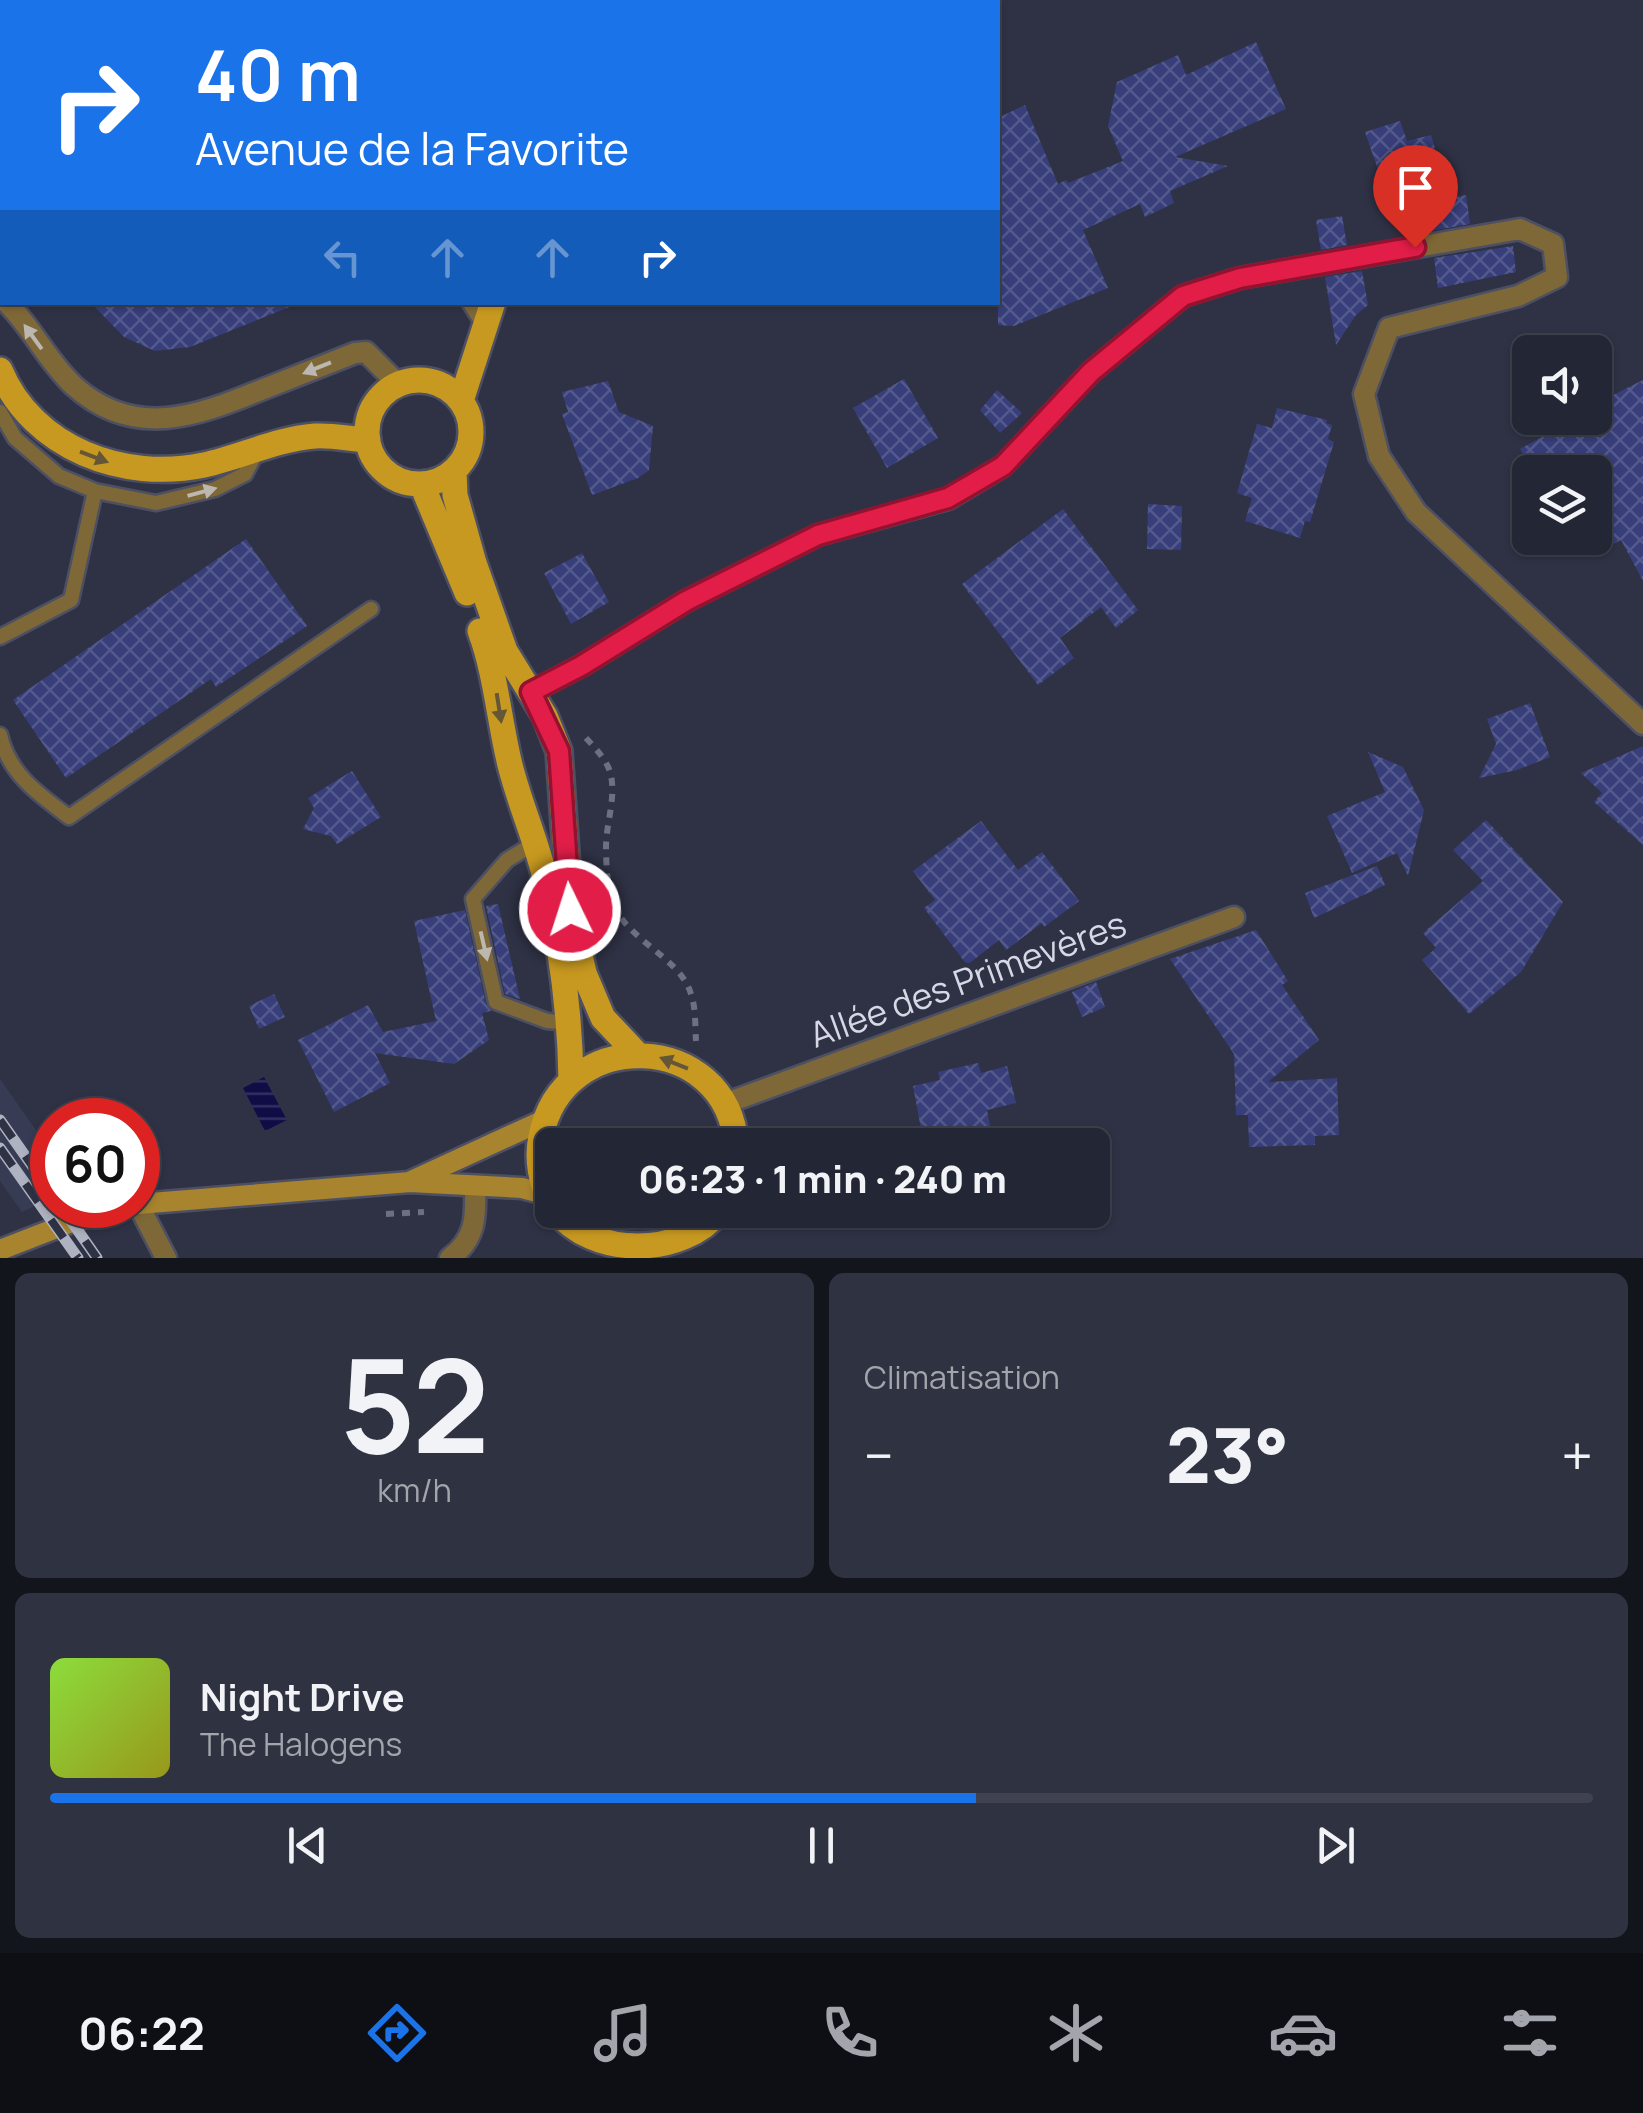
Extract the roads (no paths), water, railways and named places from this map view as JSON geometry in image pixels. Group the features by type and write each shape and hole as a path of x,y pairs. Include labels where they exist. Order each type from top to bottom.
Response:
{"main road":[{"path":"461,400 489,315"},
{"path":"0,370 28,414 61,442 92,458 129,468 166,470 203,465 318,436 368,440"},
{"path":"432,381 461,400 470,418 472,437 466,456 454,472 438,482 406,483 392,477 372,455 368,423 384,394 398,384 432,381"},
{"path":"454,472 456,496 474,563 506,651 544,716 559,751 570,910 584,974 603,1018 637,1054"},
{"path":"422,484 492,663 510,763 546,882 569,1023 571,1080"},
{"path":"542,1128 571,1080 591,1066 637,1054 662,1057 700,1076 724,1104 733,1128"},
{"path":"575,1228 606,1248 632,1256 689,1249 706,1228"}],"street":[{"path":"531,692 686,601 818,535 948,498 1003,466 1091,372 1183,296 1240,278 1520,229 1553,244 1557,277 1518,296 1389,328 1364,394 1378,456 1416,512 1643,724"},
{"path":"7,305 75,386 104,407 132,416 160,420 201,414 354,353 366,352 398,384"},
{"name":"Allée des Primevères","path":"724,1104 1234,917"},
{"path":"410,1182 544,1120"},
{"path":"160,1202 410,1182 522,1188 535,1194"},
{"path":"450,1258 466,1247 475,1187"},
{"path":"4,1249 56,1228"},
{"path":"149,1228 166,1258"}],"lane":[{"path":"0,412 16,438 59,476 94,491 156,504 215,490 245,474 258,449"},
{"path":"0,637 71,600 94,491"},
{"path":"0,735 5,758 34,792 69,817 371,609"},
{"path":"535,843 507,860 473,900 496,1002 547,1021 569,1023"}],"railway":[{"path":"0,1120 30,1163"},
{"path":"0,1148 78,1258"},
{"path":"76,1228 97,1258"}]}
